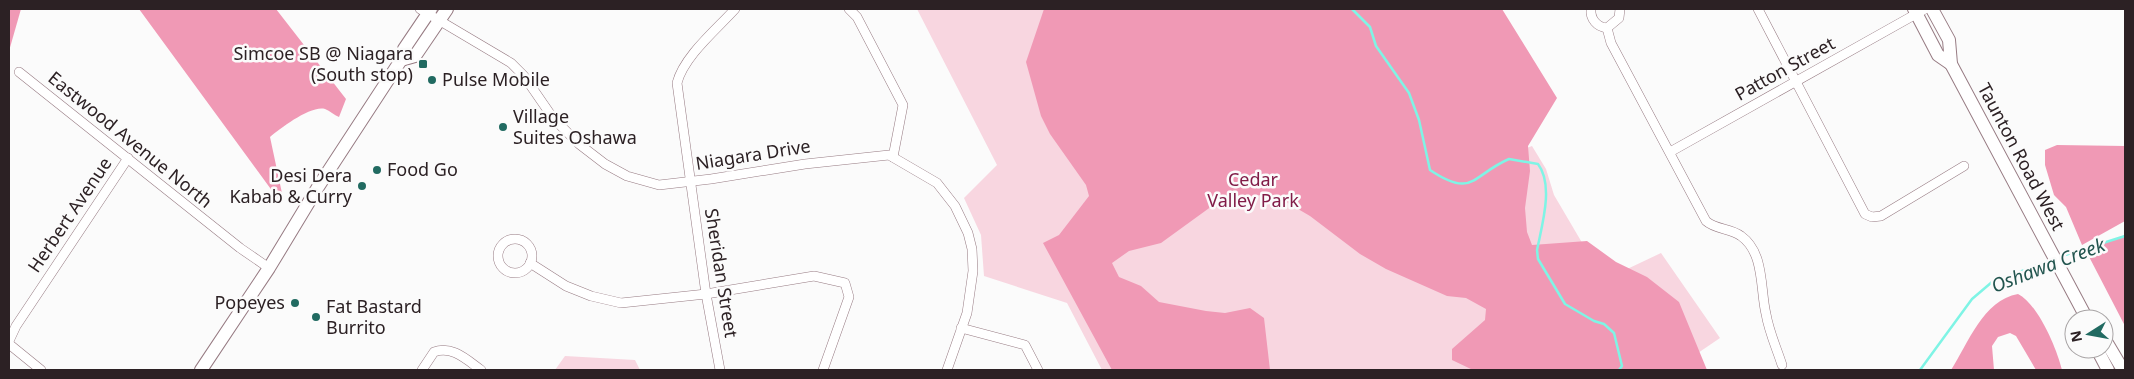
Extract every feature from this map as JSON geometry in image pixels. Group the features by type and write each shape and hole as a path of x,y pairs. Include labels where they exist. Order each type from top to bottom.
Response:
{"main road":[{"path":"401,60 415,56 448,9"},
{"name":"Taunton Road West","path":"1932,9 1949,40 1951,64 2082,309"},
{"path":"201,370 269,268 318,187 401,60 404,49 426,10"},
{"name":"Taunton Road West","path":"1918,10 1938,55 1951,64"},
{"path":"2114,355 2123,370"}],"street":[{"name":"Sheridan Street","path":"720,370 706,294 676,83 688,60 735,9"},
{"path":"849,9 857,17 903,104 893,157"},
{"path":"1591,9 1594,22 1602,28 1607,28 1619,18 1620,9"},
{"path":"1758,9 1865,214 1872,217 1881,216 1964,166"},
{"name":"Niagara Drive","path":"426,10 440,21 511,63 524,76 553,118 579,144 605,164 628,176 659,185 889,154 937,183 955,206 968,233 972,248 973,275 967,313 947,370"},
{"name":"Patton Street","path":"1670,152 1796,82 1918,10"},
{"path":"1607,28 1611,43 1706,221 1711,225 1740,235 1749,244 1761,276 1766,314 1782,366"},
{"name":"Eastwood Avenue North","path":"19,72 240,248 269,268"},
{"name":"Herbert Avenue","path":"9,343 16,326 128,158"},
{"path":"530,263 566,286 591,296 621,303 706,294 814,276 845,283 849,297 823,370"},
{"path":"961,328 1025,345 1038,370"},
{"path":"9,343 41,370"},
{"path":"422,370 434,352 446,349 452,350 481,370"}],"green space":[{"path":"9,9 21,9 9,51"},
{"path":"139,9 276,9 346,99 339,117 325,109 312,110 296,118 270,137 283,198 281,203"},
{"name":"Cedar Valley Park","path":"917,9 1502,9 1503,157 1532,146 1546,169 1554,195 1604,280 1661,253 1720,338 1673,370 1102,370 1067,303 984,276 981,235 964,198 997,165"},
{"name":"Cedar Valley Park","path":"1044,9 1502,9 1557,98 1528,146 1530,171 1525,208 1527,232 1532,245 1587,241 1616,262 1647,277 1679,302 1707,370 1473,370 1452,360 1452,349 1485,320 1486,309 1466,298 1447,296 1386,269 1360,254 1310,216 1286,202 1261,195 1234,198 1212,206 1161,243 1129,251 1112,263 1119,277 1141,286 1159,302 1225,313 1250,308 1264,318 1270,370 1112,370 1043,243 1059,235 1089,196 1086,185 1050,134 1041,116 1026,62"},
{"path":"2057,145 2125,146 2125,221 2082,245 2066,207 2054,195 2045,165 2045,150"},
{"path":"2125,235 2125,326 2084,247 2098,245"},
{"path":"2018,294 2033,307 2046,328 2062,370 2036,370 2016,336 2010,333 1998,337 1992,346 1994,370 1951,370 1970,336 1986,314 2006,298"},
{"path":"565,356 635,360 640,370 555,370"}],"waterway":[{"path":"1352,9 1370,27 1376,46 1409,93 1419,120 1430,170 1444,179 1455,183 1464,183 1472,181 1509,159 1538,164 1543,173 1546,194 1544,217 1537,250 1538,259 1565,304 1594,321 1604,324 1614,333 1622,366 1619,370"},
{"name":"Oshawa Creek","path":"2059,257 2125,236"},
{"name":"Oshawa Creek","path":"1920,370 1972,299 1992,282 2052,260"}],"place":[{"name":"Simcoe SB @ Niagara (South stop)","path":"423,64"},
{"name":"Pulse Mobile","path":"432,80"},
{"name":"Village Suites Oshawa","path":"503,127"},
{"name":"Food Go","path":"377,170"},
{"name":"Desi Dera Kabab & Curry","path":"362,186"},
{"name":"Popeyes","path":"295,303"},
{"name":"Fat Bastard Burrito","path":"316,317"}]}
